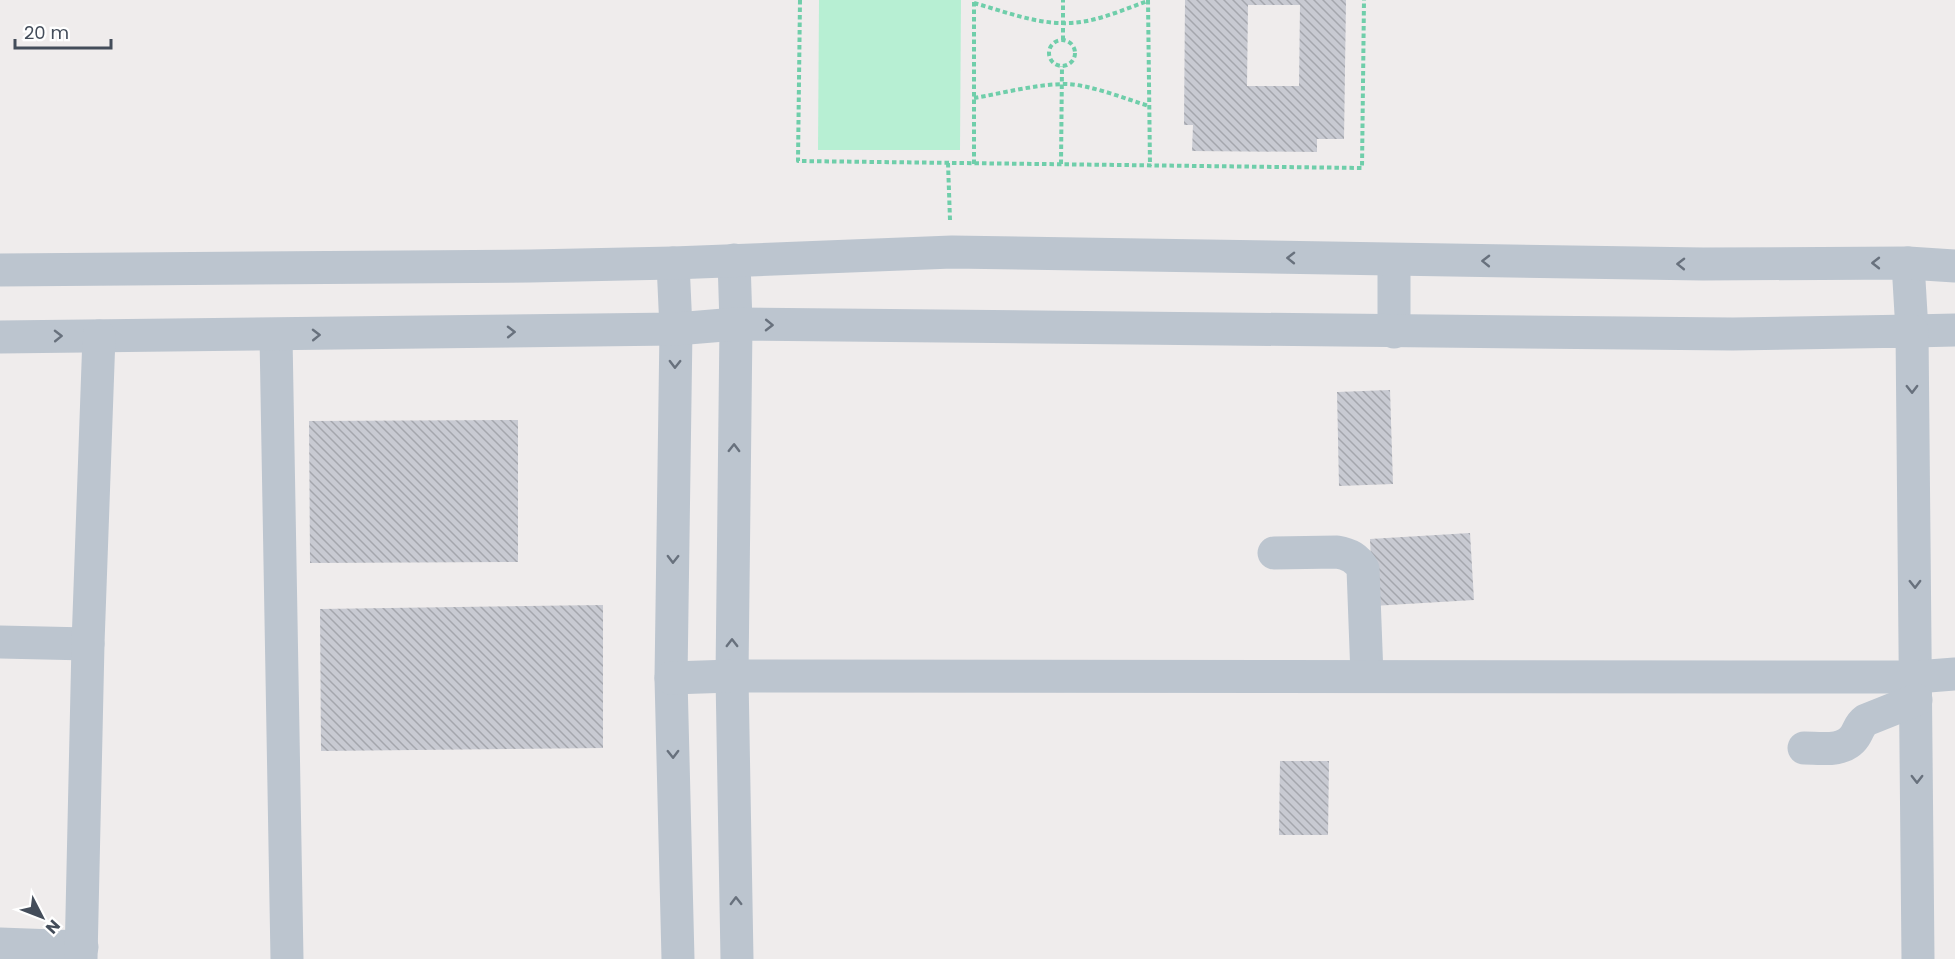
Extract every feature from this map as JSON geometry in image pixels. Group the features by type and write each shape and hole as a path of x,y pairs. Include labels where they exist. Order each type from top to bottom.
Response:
{"street":[{"path":"0,270 519,266 673,263 952,252 1702,264 1908,263 1955,266"},
{"path":"734,260 736,324 732,676 737,959"},
{"path":"1394,260 1394,332"},
{"path":"673,263 676,329 671,678 678,959"},
{"path":"1908,263 1912,331 1918,959"},
{"path":"0,338 676,329 736,324 1733,334 1955,330"},
{"path":"0,944 81,953 88,644 99,336"},
{"path":"276,336 287,959"},
{"path":"1274,553 1336,552 1346,554 1359,562 1363,569 1367,676"},
{"path":"0,642 88,644"},
{"path":"1804,748 1843,746 1855,736 1861,724 1866,720 1916,688 1955,674"},
{"path":"671,678 732,676 1367,676 1916,688"}],"path":[{"path":"800,0 798,161 1362,168 1365,0"},
{"path":"1062,40 1063,0"},
{"path":"974,164 974,2 1038,21 1063,24 1089,21 1148,0 1150,166"},
{"path":"1062,40 1071,44 1075,53 1071,62 1062,66 1053,62 1050,56 1052,46 1062,40"},
{"path":"1061,164 1062,66"},
{"path":"974,98 1062,84 1080,86 1149,106"},
{"path":"948,163 952,252"}],"green space":[{"path":"819,0 961,0 960,150 818,150"}],"building":[{"path":"1185,0 1346,0 1344,139 1317,139 1317,152 1192,151 1193,125 1184,125","holes":["1248,5 1300,5 1299,86 1247,86"]},
{"path":"1390,390 1393,484 1339,486 1337,392"},
{"path":"518,420 518,562 310,563 309,421"},
{"path":"1470,533 1474,600 1373,606 1370,539"},
{"path":"603,605 603,748 321,751 320,609"},
{"path":"1280,761 1329,761 1328,835 1279,835"}]}
